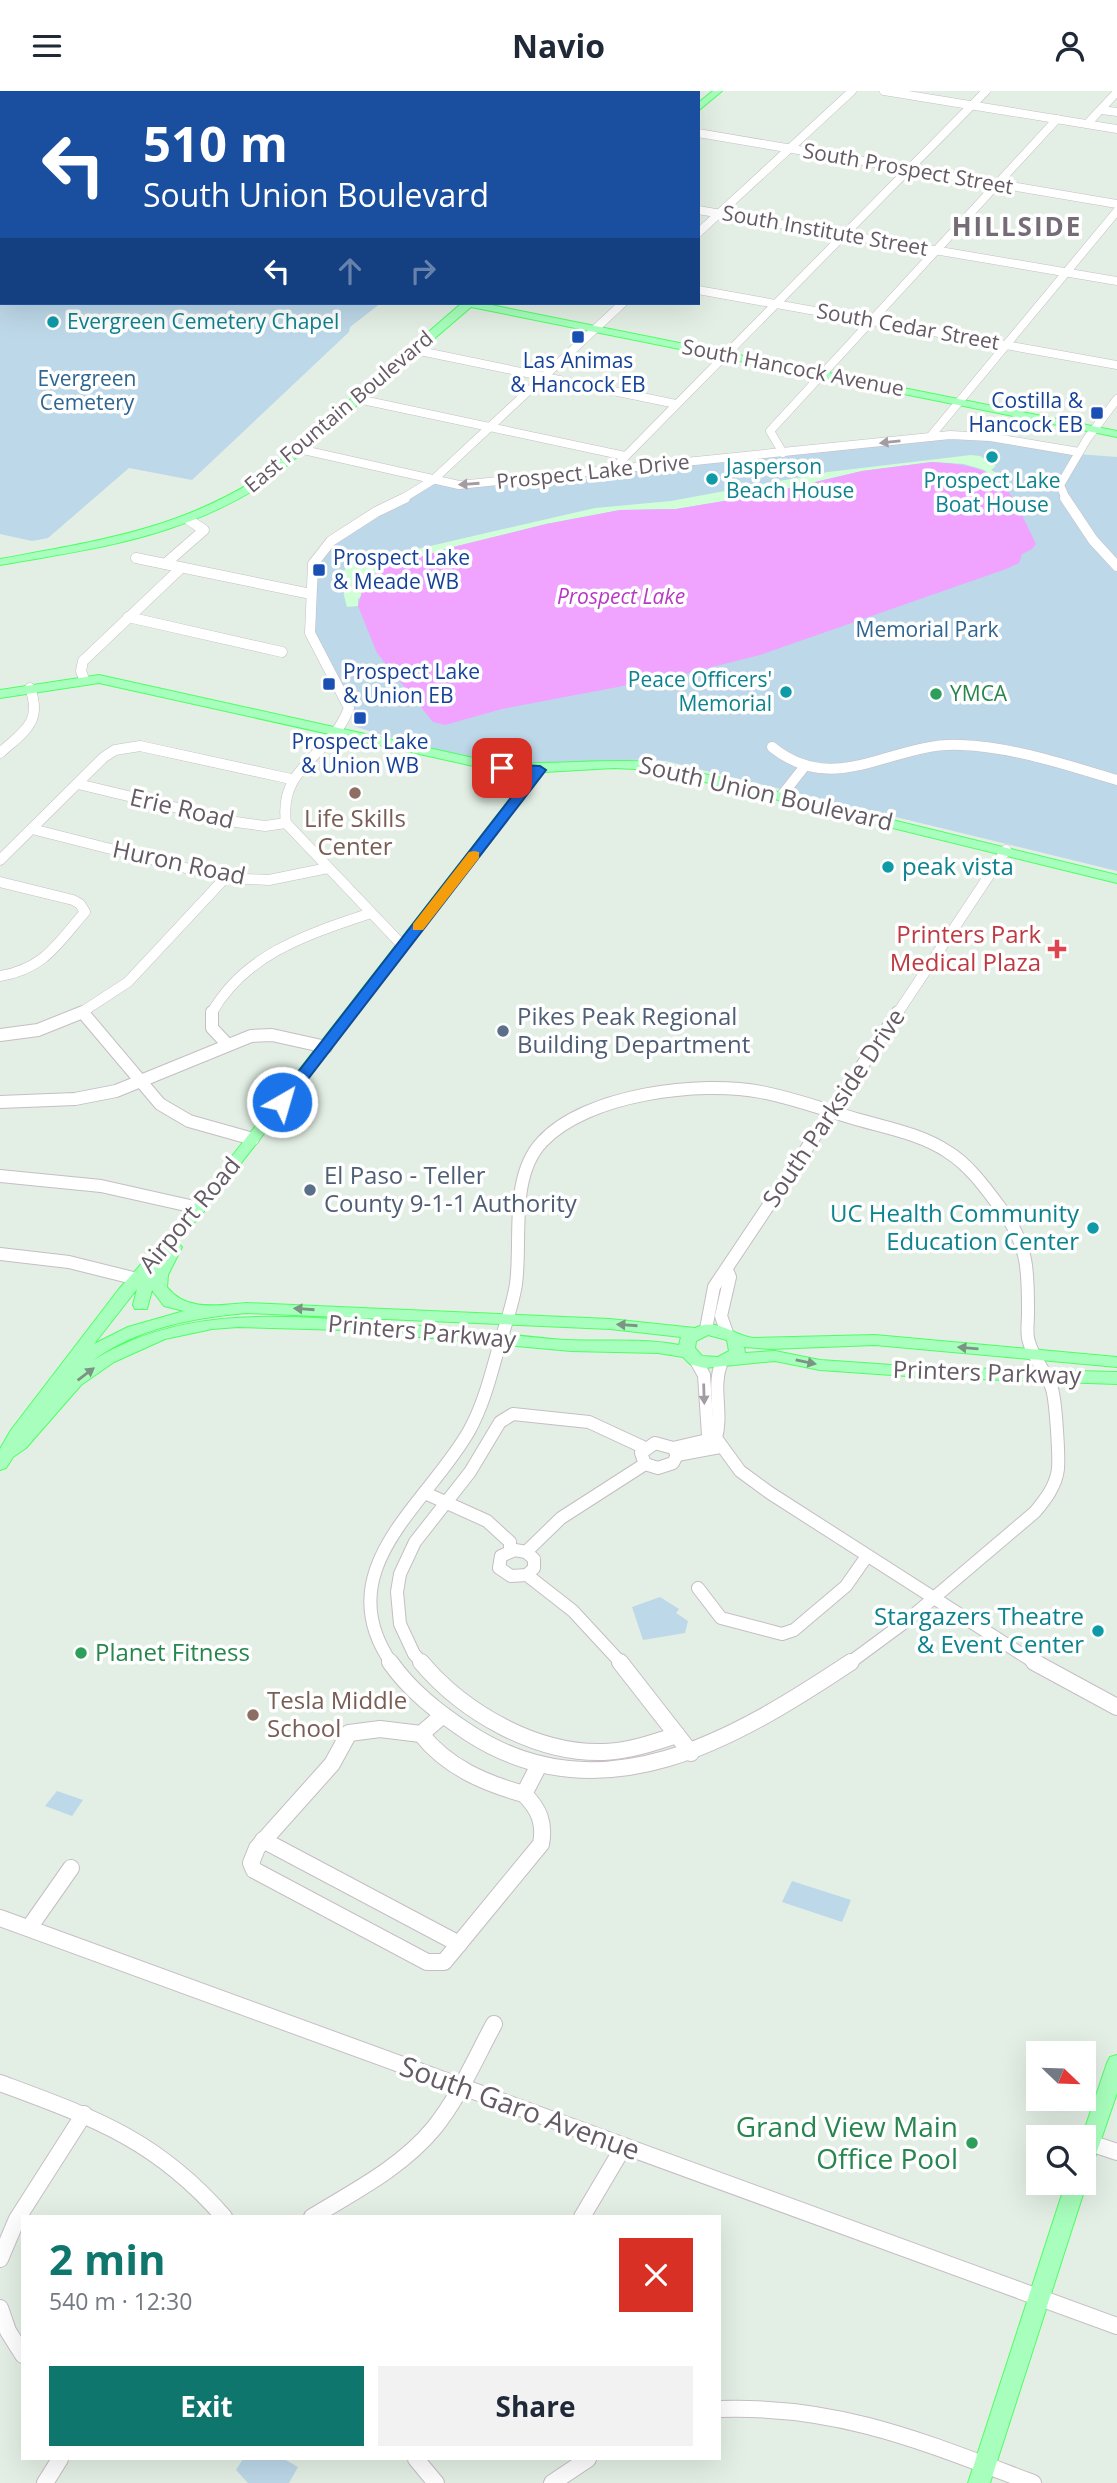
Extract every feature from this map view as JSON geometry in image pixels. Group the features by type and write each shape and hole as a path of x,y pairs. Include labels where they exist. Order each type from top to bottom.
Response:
{"main road":[{"path":"700,106 718,91"},
{"name":"East Fountain Boulevard","path":"0,562 129,538 189,520 243,494 466,305"},
{"name":"South Hancock Avenue","path":"478,305 1117,434"},
{"name":"South Union Boulevard","path":"0,694 84,679 121,682 483,765 540,770 644,764 782,795 1117,879"},
{"name":"Airport Road","path":"2,1461 17,1434 58,1380 135,1282 199,1208 540,770"},
{"name":"Printers Parkway","path":"186,1224 158,1282 161,1293 177,1306 204,1311 272,1307 505,1330 584,1346 658,1346 692,1357"},
{"path":"141,1305 146,1284 173,1248"},
{"path":"135,1282 141,1305 156,1330"},
{"name":"Printers Parkway","path":"58,1380 105,1345 156,1330 204,1311"},
{"name":"Printers Parkway","path":"2,1461 29,1436 69,1388 87,1373 156,1330 204,1324 261,1320 505,1330 610,1324 700,1331 760,1345 820,1339 875,1340 1008,1351 1032,1347 1117,1362"},
{"name":"South Parkside Drive","path":"692,1357 688,1338 700,1331"},
{"path":"692,1357 727,1361 737,1352 731,1337"},
{"name":"Printers Parkway","path":"727,1361 775,1356 820,1365 1117,1378"},
{"path":"1096,2125 1117,2063"},
{"path":"982,2474 1073,2195"}],"street":[{"path":"700,231 852,91"},
{"path":"884,91 1117,129"},
{"path":"612,470 986,91"},
{"path":"1087,124 1117,92"},
{"path":"1102,110 1117,112"},
{"path":"783,453 770,431 1057,120"},
{"name":"South Prospect Street","path":"700,133 1117,204"},
{"name":"South Institute Street","path":"700,209 1117,281"},
{"path":"930,437 1117,211"},
{"name":"South Cedar Street","path":"700,290 1117,365"},
{"path":"403,946 286,823 283,811 283,800 291,779 337,731 349,708 314,645 310,624 313,564 325,547 350,527 413,494 433,480 621,305"},
{"path":"415,350 676,404"},
{"path":"358,399 625,456"},
{"path":"1117,399 1079,452 1061,482 1060,489 1105,555 1117,566"},
{"name":"Prospect Lake Drive","path":"433,480 466,484 930,437 990,436 1079,452"},
{"path":"299,449 433,480"},
{"path":"165,564 204,530 189,520"},
{"path":"136,558 311,594"},
{"path":"84,679 81,671 83,661 181,568"},
{"path":"128,617 282,652"},
{"path":"0,753 27,727 37,712 30,688"},
{"path":"772,747 788,759 805,766 850,769 921,748 964,745 1001,751 1117,780"},
{"path":"0,860 115,750 140,746 291,779"},
{"path":"782,795 805,766"},
{"name":"Erie Road","path":"78,784 251,825 286,823"},
{"name":"Huron Road","path":"32,829 225,878 269,880 328,868"},
{"name":"South Parkside Drive","path":"700,1331 713,1313 710,1295 714,1283 727,1270 1006,850"},
{"path":"0,1035 40,1028 84,1014 109,999 130,981 225,878"},
{"path":"0,882 73,901 80,904 85,912 41,963 19,973 0,976"},
{"path":"229,1045 214,1031 209,1022 211,1013 248,969 288,941 371,913"},
{"path":"84,1014 139,1081 172,1113 253,1139"},
{"path":"0,1102 96,1096 251,1036 272,1035 326,1047"},
{"path":"701,1088 750,1090 831,1112 921,1138 947,1151 969,1169 1006,1216 1024,1251 1030,1280 1032,1347 1053,1389 1058,1463 1056,1480 1048,1497 1035,1512 890,1634 842,1668 772,1710 691,1753 645,1767 616,1771 569,1771 538,1765 490,1747 443,1715 395,1671 377,1636 369,1607 373,1577 383,1546 460,1447 485,1397 505,1330 520,1260 526,1167 537,1146 557,1128 605,1107 701,1088"},
{"path":"0,1176 113,1186 199,1208"},
{"path":"0,1254 69,1262 135,1282"},
{"path":"727,1270 730,1277 721,1316 731,1337"},
{"path":"692,1357 703,1372 708,1435 718,1442 733,1465 755,1483 1053,1674 1117,1707"},
{"path":"718,1442 721,1414 715,1376 727,1361"},
{"path":"677,1735 638,1747 606,1752 547,1745 486,1717 440,1682 414,1654 407,1641 397,1606 397,1593 410,1548 447,1503 501,1419 507,1415 589,1422 645,1448 663,1443 675,1452 718,1442"},
{"path":"645,1448 641,1456 645,1464"},
{"path":"526,1552 561,1518 645,1464 662,1468 673,1463 675,1452"},
{"path":"425,1493 496,1526 510,1542 510,1551"},
{"path":"527,1575 535,1563 526,1552 510,1551 499,1560 502,1572 516,1577 527,1575 549,1590 593,1633 691,1753"},
{"path":"698,1588 721,1618 782,1634 794,1630 846,1586 867,1556"},
{"path":"421,1734 443,1715"},
{"path":"380,1729 421,1734 440,1758 504,1789 524,1794 539,1810 543,1820 541,1844 444,1962 434,1964 402,1949 254,1870 251,1863 263,1840 332,1764 349,1733 380,1729"},
{"path":"524,1794 538,1765"},
{"path":"263,1840 458,1944"},
{"path":"29,1929 71,1868"},
{"name":"South Garo Avenue","path":"0,1918 1117,2326"},
{"path":"315,2215 410,2153 433,2129 494,2024"},
{"path":"0,2083 119,2129 159,2153 195,2182 222,2215"},
{"path":"0,2259 17,2219 84,2114"},
{"path":"1096,2145 1117,2152"},
{"path":"583,2215 624,2146"},
{"path":"0,2308 8,2331 21,2352"},
{"path":"721,2409 781,2407 843,2416 982,2474 1033,2483"},
{"path":"45,2483 59,2460"},
{"path":"417,2460 436,2483"},
{"path":"552,2483 586,2460"}],"green space":[{"name":"Evergreen Cemetery","path":"0,305 378,305 350,327 349,332 192,480 129,468 48,538 32,541 0,534"},
{"name":"Memorial Park","path":"971,436 1078,454 1117,457 1117,871 666,761 522,764 459,755 394,739 354,726 354,704 319,645 314,631 313,619 321,558 328,548 397,504 436,483"},
{"path":"660,1597 679,1609 676,1613 688,1621 685,1633 643,1640 632,1607"},
{"path":"57,1791 83,1800 72,1816 45,1806"},
{"path":"792,1881 851,1900 842,1922 782,1902"},
{"path":"242,2460 286,2460 298,2467 289,2483 248,2483 236,2470"}],"sand":[{"path":"980,456 996,466 991,470 1010,480 1006,485 984,470 964,464 932,462 862,471 760,495 676,509 620,510 546,524 449,548 420,559 358,599 358,606 347,607 342,581 344,573 347,566 362,558 387,556 595,508 671,501 828,472"}],"water":[{"name":"Prospect Lake","path":"932,462 974,468 1000,482 1009,492 1036,544 1032,549 1022,554 1019,563 1006,569 760,655 676,676 502,709 445,725 433,722 377,653 358,606 365,580 384,568 449,548 546,524 620,510 676,509 760,495 862,471"}],"slow traffic":[{"path":"418,927 474,855"}],"place":[{"name":"Evergreen Cemetery Chapel","path":"53,322"},
{"name":"Las Animas & Hancock EB","path":"578,337"},
{"name":"Costilla & Hancock EB","path":"1097,413"},
{"name":"Prospect Lake Boat House","path":"992,457"},
{"name":"Jasperson Beach House","path":"712,479"},
{"name":"Prospect Lake & Meade WB","path":"319,570"},
{"name":"Prospect Lake & Union EB","path":"329,684"},
{"name":"Peace Officers' Memorial","path":"786,692"},
{"name":"YMCA","path":"936,694"},
{"name":"Prospect Lake & Union WB","path":"360,718"},
{"name":"Life Skills Center","path":"355,793"},
{"name":"peak vista","path":"888,867"},
{"name":"Printers Park Medical Plaza","path":"1057,949"},
{"name":"Pikes Peak Regional Building Department","path":"503,1031"},
{"name":"El Paso - Teller County 9-1-1 Authority","path":"310,1190"},
{"name":"UC Health Community Education Center","path":"1093,1228"},
{"name":"Stargazers Theatre & Event Center","path":"1098,1631"},
{"name":"Planet Fitness","path":"81,1653"},
{"name":"Tesla Middle School","path":"253,1715"},
{"name":"Grand View Main Office Pool","path":"972,2143"}],"district":[{"name":"HILLSIDE","path":"1017,227"}],"route":[{"path":"282,1102 540,770 502,768"}]}
